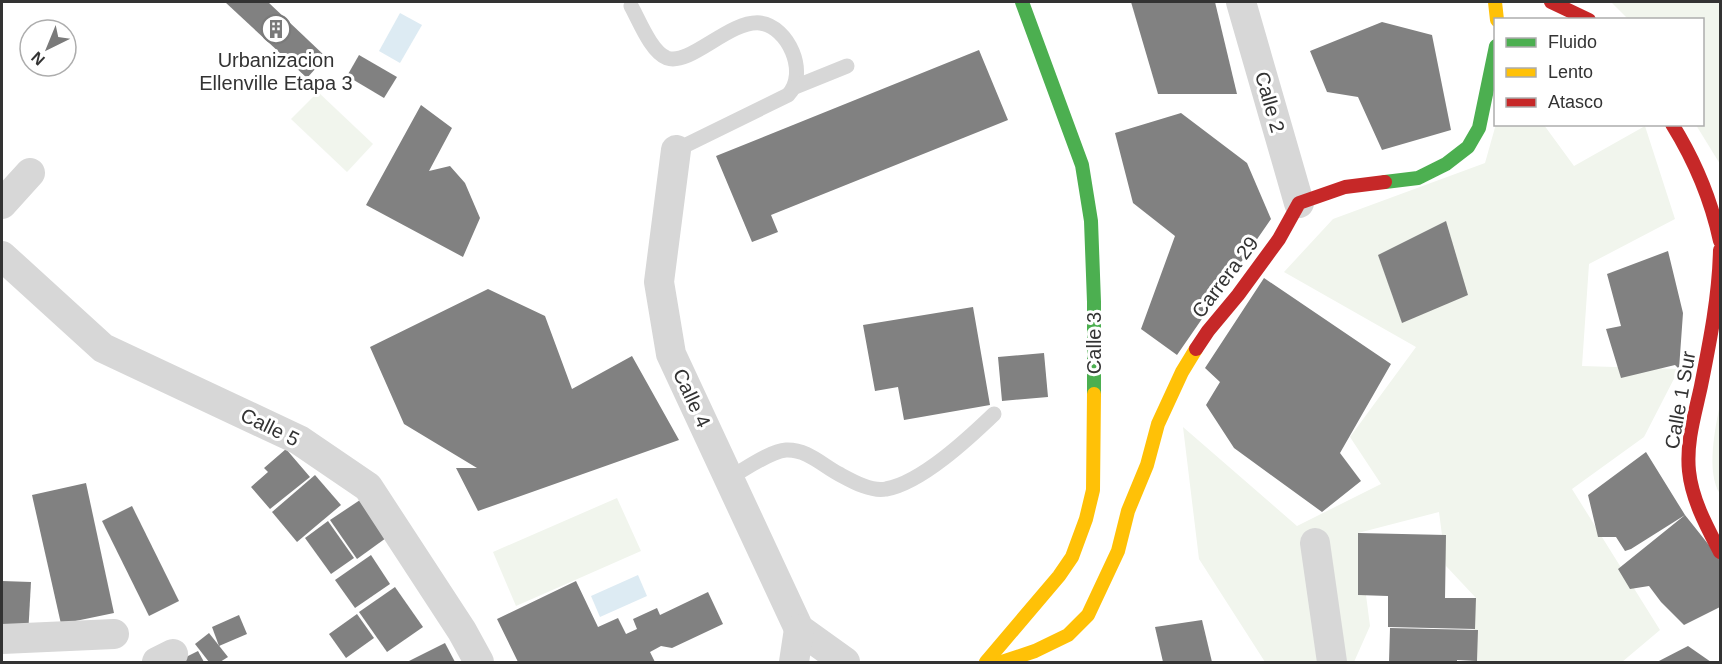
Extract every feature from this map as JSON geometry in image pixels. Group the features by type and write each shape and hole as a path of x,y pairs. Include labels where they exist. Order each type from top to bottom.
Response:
{"street":[{"name":"Calle 3","path":"986,663 1072,557 1086,519 1093,490 1095,438 1091,221 1082,165 1022,2"},
{"name":"Calle 2","path":"1241,2 1299,203"},
{"path":"1495,2 1497,18"},
{"path":"1551,2 1585,18"},
{"path":"1299,203 1345,187 1418,178 1446,164 1468,147 1479,128 1494,55"},
{"path":"1672,126 1703,180 1714,211 1720,241"},
{"name":"Calle 4","path":"676,150 659,282 671,354 799,629 845,663"},
{"path":"2,204 30,173"},
{"name":"Carrera 29","path":"1002,663 1035,651 1068,635 1088,615 1118,551 1128,512 1147,465 1158,424 1182,372 1209,331 1280,239 1299,203"},
{"name":"Calle 1 Sur","path":"1720,250 1720,278 1690,440 1689,471 1699,506 1720,552"},
{"name":"Calle 5","path":"2,256 103,348 299,440 368,487 462,631 479,663"},
{"path":"1315,543 1332,663"},
{"path":"1040,598 1038,609 1044,624 1057,634 1068,635"},
{"path":"794,663 799,629"},
{"path":"2,639 114,634"}],"lane":[{"path":"631,6 657,52 668,59 682,58 740,25 762,23 773,27 790,46 798,68 795,87"},
{"path":"676,150 788,95 795,87 847,66"},
{"path":"729,478 778,451 789,450 808,454 837,473 860,484 886,489 916,477 933,466 965,443 994,414"}],"shaded area":[{"path":"1611,2 1720,2 1720,164 1697,126 1704,126 1704,18 1627,18"},
{"path":"400,13 422,25 400,63 379,51"},
{"path":"318,92 373,144 347,172 291,119"},
{"path":"1495,126 1545,126 1574,166 1645,126 1675,219 1589,264 1582,366 1679,369 1644,437 1572,489 1660,630 1622,662 1471,662 1476,598 1446,566 1439,512 1358,533 1370,626 1354,662 1265,662 1199,559 1183,427 1297,526 1381,484 1350,437 1416,347 1284,272 1333,219 1485,163"},
{"path":"1720,404 1720,494 1713,474 1713,462 1714,438"},
{"path":"617,498 641,551 516,606 493,552"},
{"path":"638,575 647,596 600,617 591,596"}],"building":[{"name":"Urbanizacion Ellenville Etapa 3","path":"225,2 268,2 326,57 307,78"},
{"path":"1131,2 1215,2 1237,94 1158,94"},
{"path":"1382,22 1432,35 1451,130 1382,150 1358,97 1327,92 1310,51"},
{"path":"979,50 1008,120 771,215 778,232 752,242 716,156"},
{"path":"359,55 397,77 384,98 347,76"},
{"path":"421,105 452,128 429,171 450,166 465,183 480,218 463,257 366,205"},
{"path":"1181,113 1247,163 1271,219 1177,355 1141,329 1175,236 1133,203 1115,133"},
{"path":"1446,221 1468,295 1402,323 1378,255"},
{"path":"1668,251 1683,313 1679,369 1675,365 1621,378 1606,329 1621,326 1607,274"},
{"path":"1264,278 1391,364 1340,453 1361,481 1322,512 1234,448 1206,405 1220,382 1205,368"},
{"path":"488,289 545,316 572,389 632,356 679,440 478,511 456,468 477,468 404,424 370,347"},
{"path":"973,307 990,405 904,420 898,387 875,391 863,325"},
{"path":"1044,353 1048,397 1002,401 998,357"},
{"path":"286,449 310,477 270,509 251,487 268,472 264,468"},
{"path":"1646,452 1685,515 1625,551 1616,537 1598,537 1588,495"},
{"path":"315,475 341,505 297,542 272,512"},
{"path":"86,483 114,613 61,624 32,495"},
{"path":"360,500 386,538 357,559 330,520"},
{"path":"132,506 179,601 149,616 102,521"},
{"path":"1685,515 1720,559 1720,607 1684,625 1649,586 1630,589 1618,569"},
{"path":"328,521 354,558 331,574 305,538"},
{"path":"1358,533 1446,535 1445,598 1476,598 1475,629 1388,627 1388,596 1358,595"},
{"path":"371,555 390,584 355,608 335,580"},
{"path":"2,581 31,582 28,636 2,635"},
{"path":"576,581 598,627 618,618 626,634 637,629 633,619 657,608 660,615 708,592 723,624 672,648 661,646 650,652 655,662 518,662 497,619"},
{"path":"395,587 423,627 387,652 359,612"},
{"path":"357,614 374,638 346,658 329,634"},
{"path":"239,615 247,634 219,646 212,627"},
{"path":"1202,620 1212,662 1163,662 1155,627"},
{"path":"1390,628 1478,630 1477,661 1389,662"},
{"path":"209,633 228,657 220,662 209,662 195,644"},
{"path":"445,643 455,662 407,662"},
{"path":"1688,646 1711,662 1657,662"},
{"path":"198,651 204,662 184,662 182,659"}],"traffic: fast":[{"path":"1022,2 1082,165 1091,221 1094,394"},
{"path":"1385,182 1418,178 1446,164 1468,147 1479,128 1494,56"}],"traffic: slow":[{"path":"1495,2 1497,18"},
{"path":"1002,662 1035,651 1068,635 1088,615 1118,551 1128,511 1147,465 1158,424 1182,372 1196,349"},
{"path":"986,662 1059,576 1072,557 1086,519 1093,490 1094,394"}],"traffic: jam":[{"path":"1551,2 1585,18"},
{"path":"1673,126 1701,181 1720,241"},
{"path":"1196,349 1279,239 1299,203 1345,187 1385,182"},
{"path":"1720,250 1714,318 1692,428 1688,460 1697,503 1720,552"}],"place":[{"name":"Urbanizacion Ellenville Etapa 3","path":"276,29"}]}
